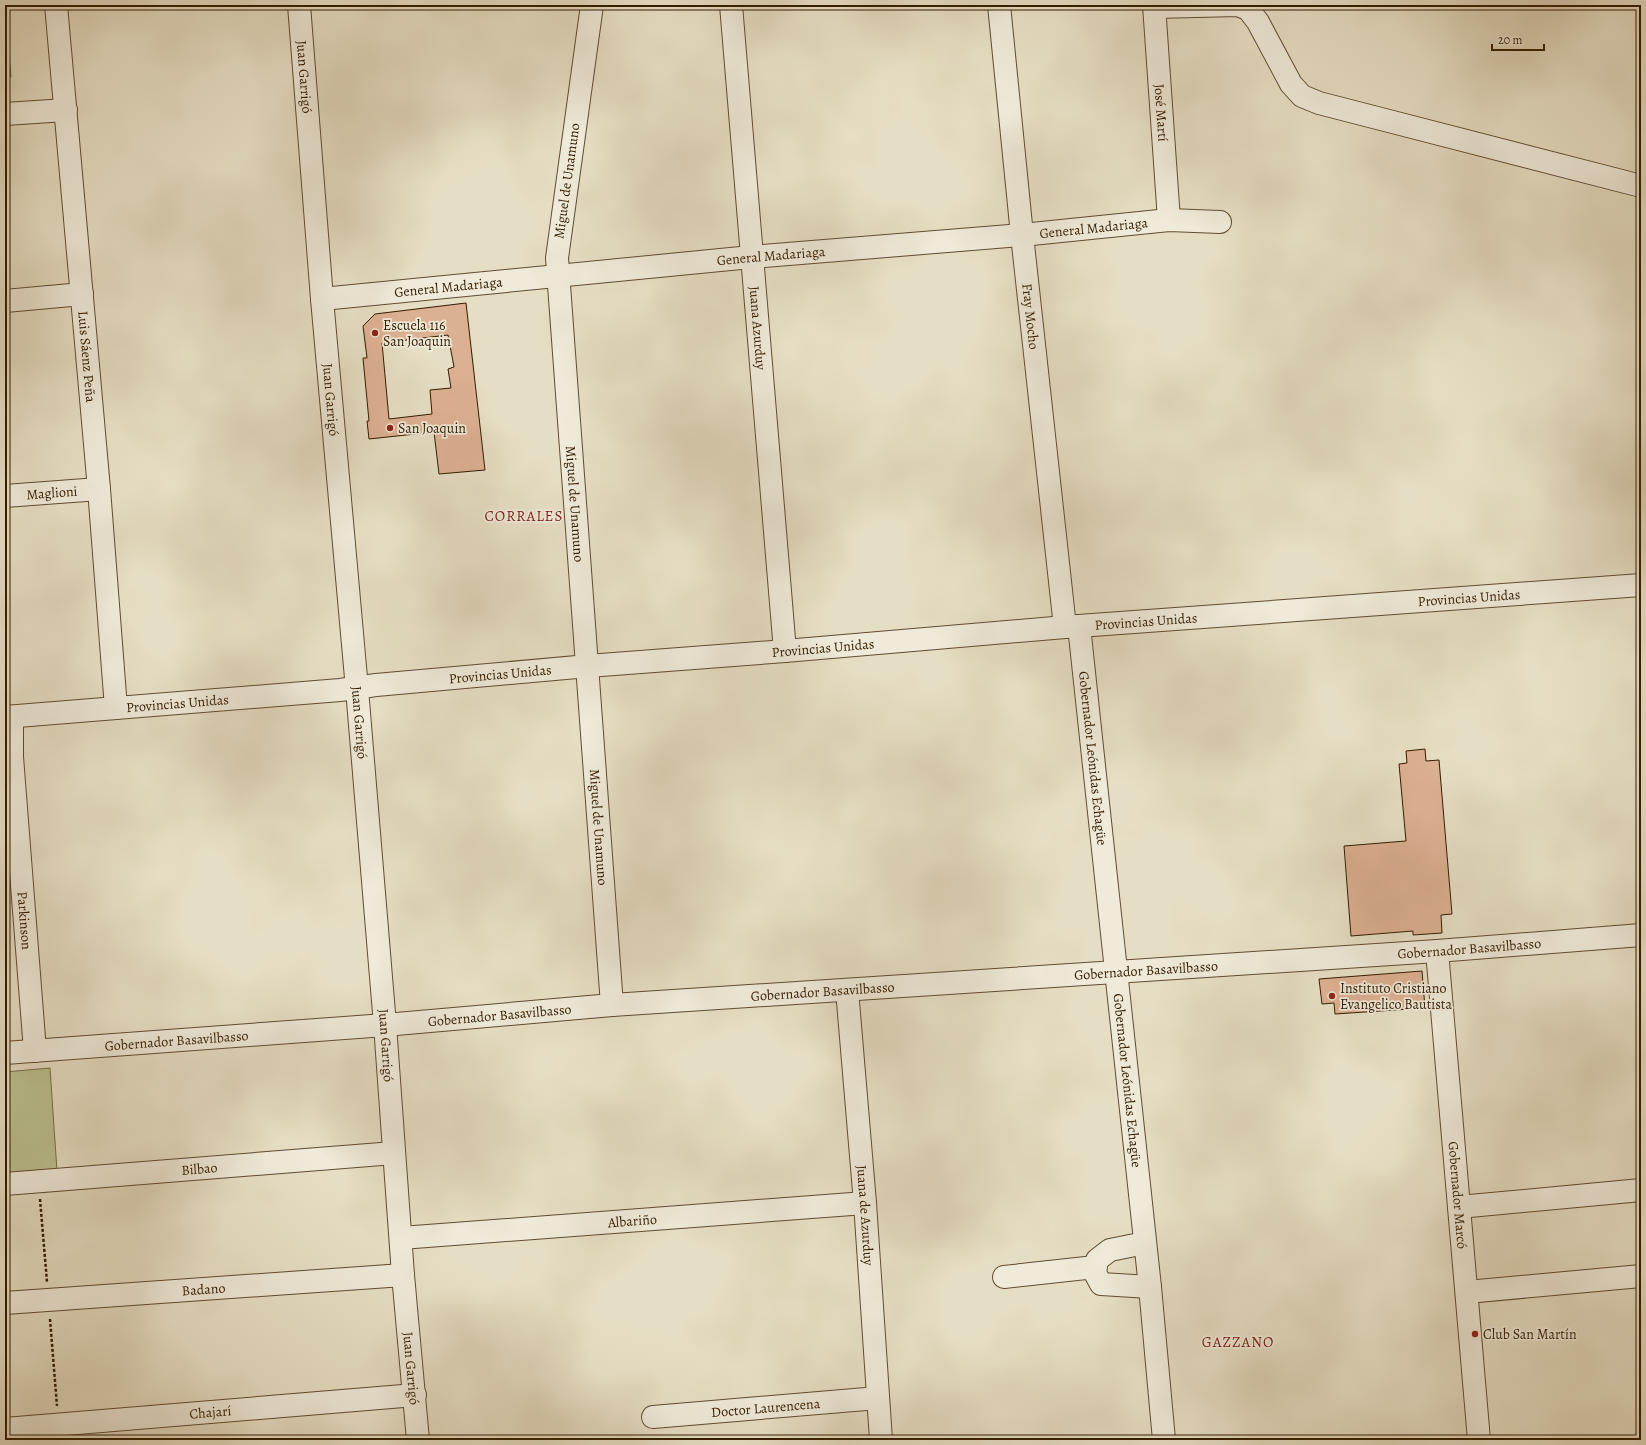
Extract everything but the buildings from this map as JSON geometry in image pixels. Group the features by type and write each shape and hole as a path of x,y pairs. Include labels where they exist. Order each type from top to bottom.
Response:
{"street":[{"name":"Luis Sáenz Peña","path":"56,5 99,489 116,708"},
{"name":"Juan Garrigó","path":"299,5 322,299 358,689 403,1275 418,1440"},
{"name":"Miguel de Unamuno","path":"592,5 558,244 557,276 588,666 612,1005"},
{"name":"Juana Azurduy","path":"730,5 785,651"},
{"name":"Fray Mocho","path":"999,5 1022,235 1072,626"},
{"path":"1154,6 1238,5 1248,9 1258,22 1291,84 1302,96 1319,103 1641,186"},
{"name":"José Martí","path":"1154,6 1169,220"},
{"path":"5,114 66,110"},
{"name":"General Madariaga","path":"322,299 751,257 1022,235 1169,220 1220,222"},
{"path":"5,301 82,294"},
{"name":"Maglioni","path":"5,496 99,489"},
{"name":"Provincias Unidas","path":"8,717 358,689 384,684 588,666 785,651 1072,626 1641,585"},
{"name":"Gobernador Leónidas Echagüe","path":"1072,626 1116,972 1150,1287 1164,1440"},
{"name":"Parkinson","path":"8,717 35,1051"},
{"name":"Gobernador Basavilbasso","path":"5,1053 385,1025 612,1005 1436,951 1641,935"},
{"name":"Gobernador Marcó","path":"1436,951 1479,1440"},
{"name":"Juana de Azurduy","path":"847,990 865,1203 881,1440"},
{"name":"Bilbao","path":"5,1184 394,1152"},
{"path":"1459,1207 1641,1190"},
{"name":"Albariño","path":"401,1238 865,1203"},
{"path":"1145,1243 1110,1250 1097,1260 1094,1273 1101,1284 1150,1287"},
{"path":"1004,1277 1096,1267"},
{"name":"Badano","path":"5,1303 403,1275"},
{"path":"1467,1292 1641,1276"},
{"name":"Chajarí","path":"5,1429 415,1395"},
{"name":"Doctor Laurencena","path":"653,1417 878,1398"}],"green space":[{"path":"5,12 11,77 5,78"},
{"path":"50,1068 57,1171 5,1175 5,1072"}],"place":[{"name":"Escuela 116 San Joaquin","path":"375,333"},
{"name":"San Joaquin","path":"390,428"},
{"name":"Instituto Cristiano Evangelico Bautista","path":"1332,996"},
{"name":"Club San Martín","path":"1475,1334"}],"district":[{"name":"CORRALES","path":"524,516"},
{"name":"GAZZANO","path":"1238,1342"}]}
